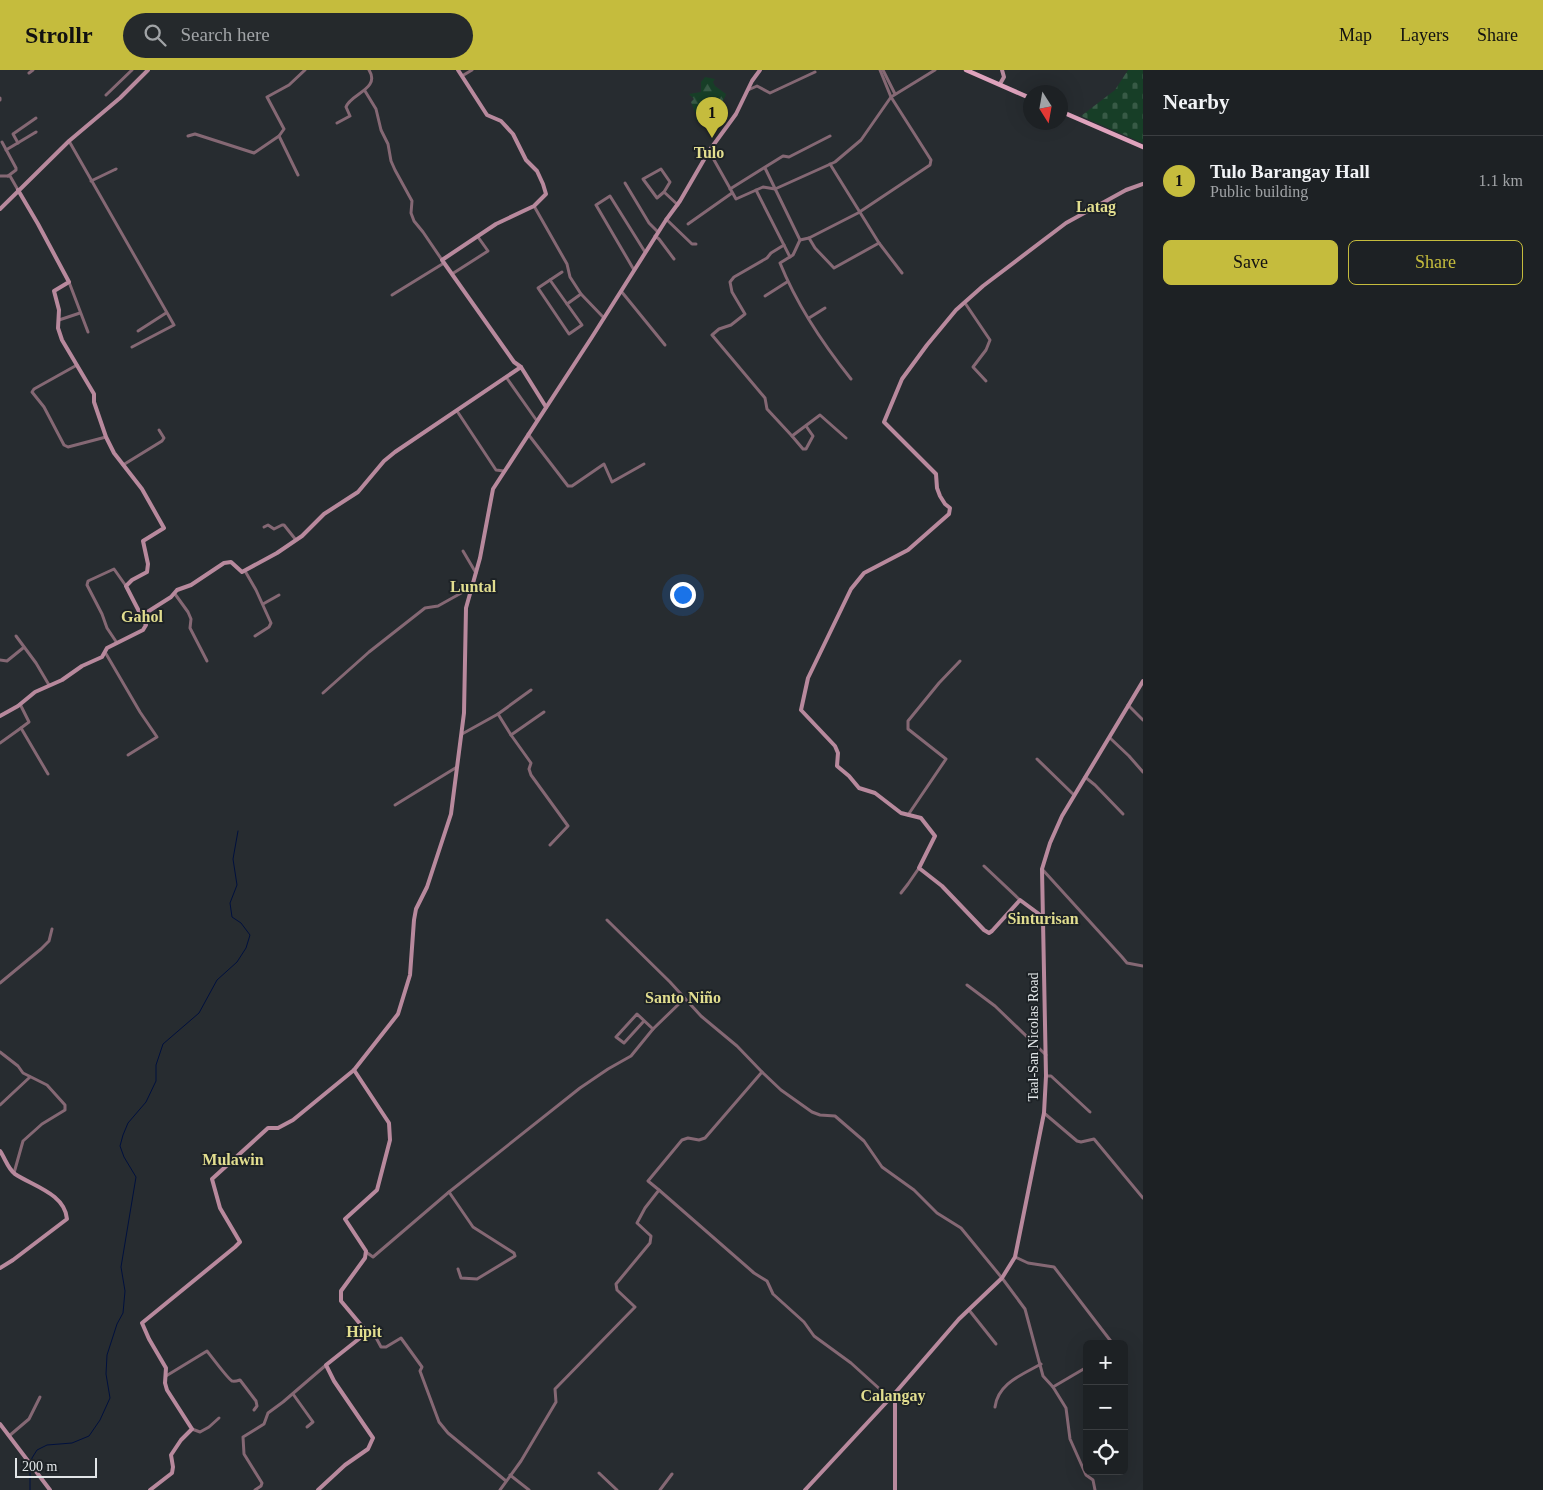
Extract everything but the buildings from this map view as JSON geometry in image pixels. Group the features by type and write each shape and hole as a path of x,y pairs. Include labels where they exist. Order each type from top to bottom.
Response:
{"main road":[{"path":"966,70 1023,95"},
{"path":"1068,114 1143,147"}],"street":[{"path":"106,94 132,70"},
{"path":"0,209 69,141 120,98 148,70"},
{"path":"188,136 195,134 254,153 279,136 284,129 267,96 289,85 305,70"},
{"path":"337,123 350,116 346,107 348,102 365,91 372,82 372,74 369,70"},
{"path":"392,295 496,224 534,206 546,194 544,184 537,171 526,160 507,127 501,121 487,115 458,70"},
{"path":"462,76 472,70"},
{"path":"219,1418 200,1432 192,1429 167,1390 165,1383 166,1368 142,1323 240,1242 220,1208 212,1179 268,1128 278,1128 293,1120 354,1070 398,1014 410,975 416,909 430,880 450,814 462,734 465,695 466,608 476,574 493,488 604,318 656,234 678,205 709,151 736,114 752,81 760,70"},
{"path":"800,240 809,238 859,212 930,166 931,163 893,96 881,70"},
{"path":"709,151 736,198 763,187 775,189 835,162 861,140 893,96 936,70"},
{"path":"1000,84 1004,77 1002,70"},
{"path":"748,90 757,86 770,93 815,72"},
{"path":"365,91 376,109 381,130 388,144 391,161 412,201 411,213 414,221 514,362 521,367 546,407"},
{"path":"18,143 13,134 36,118"},
{"path":"6,150 36,132"},
{"path":"279,136 298,175"},
{"path":"688,224 731,191 783,156 790,157 830,136"},
{"path":"69,141 174,325 132,347"},
{"path":"2,142 16,168 8,176"},
{"path":"830,164 879,243 902,273"},
{"path":"765,168 800,240 794,255 780,264 787,282 831,355 851,379"},
{"path":"91,180 116,169"},
{"path":"661,169 663,170 670,182 664,192 657,198 655,197 643,179 661,169"},
{"path":"0,176 12,177 69,282 88,332"},
{"path":"625,183 656,234 674,258"},
{"path":"900,893 919,868 935,836 922,818 901,813 875,793 859,788 837,766 838,753 835,746 801,710 808,678 851,589 864,573 908,550 949,514 950,508 945,504 937,488 936,474 884,422 902,379 926,345 964,303 983,286 1066,223 1126,190 1143,184"},
{"path":"756,190 790,257"},
{"path":"664,192 678,205"},
{"path":"634,270 596,205 610,196 645,252"},
{"path":"534,206 567,264 570,277 581,294 604,318"},
{"path":"666,219 692,244 696,244"},
{"path":"452,274 488,251 478,237"},
{"path":"809,238 815,248 834,268 879,243"},
{"path":"784,245 771,253 767,258 734,277 730,282 732,292 745,314 731,325 712,335 765,398 767,409 806,449 813,436 806,426"},
{"path":"550,280 582,325 569,334 538,288 550,280 562,272"},
{"path":"69,282 54,291 59,310 58,328 62,340 94,394 94,402 106,437 123,465 142,489 164,528 143,541 148,564 147,572 132,580 126,586"},
{"path":"765,296 787,282"},
{"path":"621,291 665,345"},
{"path":"567,304 581,294"},
{"path":"964,303 990,338 986,350 973,367 986,381"},
{"path":"809,318 825,308"},
{"path":"59,320 80,313"},
{"path":"138,331 166,313"},
{"path":"77,364 32,392 44,407 64,445 68,447 106,437"},
{"path":"141,616 164,602 178,590 191,585 224,563 231,562 242,572 277,554 314,526 324,514 358,492 384,461 395,452 521,367"},
{"path":"506,377 537,421"},
{"path":"457,411 496,470 504,471"},
{"path":"792,436 820,416 846,438"},
{"path":"123,465 162,441 164,438 159,430"},
{"path":"528,434 568,486 572,486 604,464 612,482 644,464"},
{"path":"264,527 268,526 274,529 284,525 296,540"},
{"path":"463,551 476,574"},
{"path":"0,716 35,692 62,680 82,666 102,657 107,648 117,643 143,630 146,625 126,586 114,569 88,581 87,585 107,628 117,643"},
{"path":"246,571 271,623 255,636"},
{"path":"323,693 369,652 425,608 438,606 472,587"},
{"path":"175,594 188,612 191,619 190,628 206,661"},
{"path":"263,604 279,595"},
{"path":"16,636 23,648 36,663 49,685"},
{"path":"0,660 7,661 23,648"},
{"path":"105,652 157,737 128,755"},
{"path":"908,814 946,759 908,729 908,721 960,661"},
{"name":"Taal-San Nicolas Road","path":"805,1490 969,1310 1002,1278 1015,1257 1044,1113 1046,1056 1042,869 1050,843 1074,795 1143,681"},
{"path":"462,734 498,714 531,690"},
{"path":"0,743 28,722 20,704"},
{"path":"1128,705 1143,720"},
{"path":"511,735 544,712"},
{"path":"498,714 531,763 529,769 531,775 568,826 550,845"},
{"path":"21,728 48,774"},
{"path":"1110,738 1143,772"},
{"path":"1037,760 1074,795"},
{"path":"395,805 458,767"},
{"path":"1085,778 1096,786 1123,814"},
{"path":"984,866 1020,900 1043,918"},
{"path":"919,868 942,886 989,933 1020,900"},
{"path":"1042,869 1127,963 1143,966"},
{"path":"607,920 702,1016 737,1046 781,1090 812,1112 820,1115 835,1116 864,1141 882,1167 914,1190 937,1213 962,1228 1025,1309 1043,1376 1053,1387 1066,1408 1070,1439 1086,1475 1093,1480 1095,1490"},
{"path":"0,983 49,941 52,930"},
{"path":"967,985 995,1006 1046,1056"},
{"path":"354,1070 389,1123 390,1140 377,1190 345,1220 366,1251 373,1257 449,1192 580,1088 631,1056 653,1029 684,998"},
{"path":"644,1021 624,1043 616,1037 637,1014 653,1029"},
{"path":"0,1052 18,1066 23,1073 47,1085 65,1105 65,1110 42,1124 23,1141 14,1173"},
{"path":"762,1072 705,1138 682,1140 648,1181 754,1273 767,1281 773,1294 804,1322 814,1336 850,1363 894,1402"},
{"path":"1046,1076 1050,1076 1090,1112"},
{"path":"0,1105 30,1077"},
{"path":"1044,1113 1076,1141 1094,1140 1142,1195"},
{"path":"0,1151 14,1173 60,1201 66,1210 67,1219 0,1268"},
{"path":"500,1490 521,1461 556,1402 555,1389 635,1307 617,1290 616,1284 650,1243 651,1236 637,1223 658,1190"},
{"path":"449,1192 473,1226 514,1253 515,1256 477,1279 461,1278 458,1269"},
{"path":"366,1251 361,1265 341,1290 342,1301 366,1331 373,1332 381,1347 386,1347 401,1338 422,1367 420,1371 439,1422 448,1433 506,1481"},
{"path":"1015,1257 1028,1264 1054,1267 1109,1340"},
{"path":"969,1310 996,1344"},
{"path":"254,1490 261,1486 262,1483 244,1454 243,1437 264,1424 268,1413 360,1338 366,1331"},
{"path":"166,1376 207,1351 229,1379 233,1382 240,1380 256,1401 257,1406 254,1410"},
{"path":"996,1407 997,1396 1008,1383 1041,1364"},
{"path":"318,1490 345,1465 368,1449 373,1438 334,1381 326,1365"},
{"path":"1053,1387 1083,1369"},
{"path":"895,1393 895,1490"},
{"path":"293,1394 313,1422 307,1427"},
{"path":"9,1436 29,1418 40,1397"},
{"path":"0,1424 50,1490"},
{"path":"150,1490 172,1473 171,1455 181,1440 192,1429"},
{"path":"599,1473 617,1490"},
{"path":"660,1490 672,1474"},
{"path":"510,1475 529,1490"}],"green space":[{"path":"1128,70 1143,70 1143,143 1081,116 1115,90"},
{"path":"705,77 715,79 713,82 715,86 726,94 718,106 696,121 697,114 691,102 694,99 689,94 701,92 701,82"}],"waterway":[{"path":"31,1463 37,1450 47,1445 72,1443 89,1436 100,1420 110,1398 106,1374 107,1355 117,1324 123,1313 125,1291 121,1267 136,1177 120,1146 128,1123 146,1102 156,1081 156,1065 163,1044 199,1013 217,980 237,962 246,948 250,935 241,923 232,917 230,903 237,885 233,859 238,831"},
{"path":"30,1467 30,1490"}],"place":[{"name":"Tulo Barangay Hall","path":"712,138"}],"district":[{"name":"Tulo","path":"709,152"},
{"name":"Latag","path":"1096,206"},
{"name":"Luntal","path":"473,586"},
{"name":"Gahol","path":"142,616"},
{"name":"Sinturisan","path":"1043,918"},
{"name":"Santo Niño","path":"683,997"},
{"name":"Mulawin","path":"233,1159"},
{"name":"Hipit","path":"364,1331"},
{"name":"Calangay","path":"893,1395"}]}
